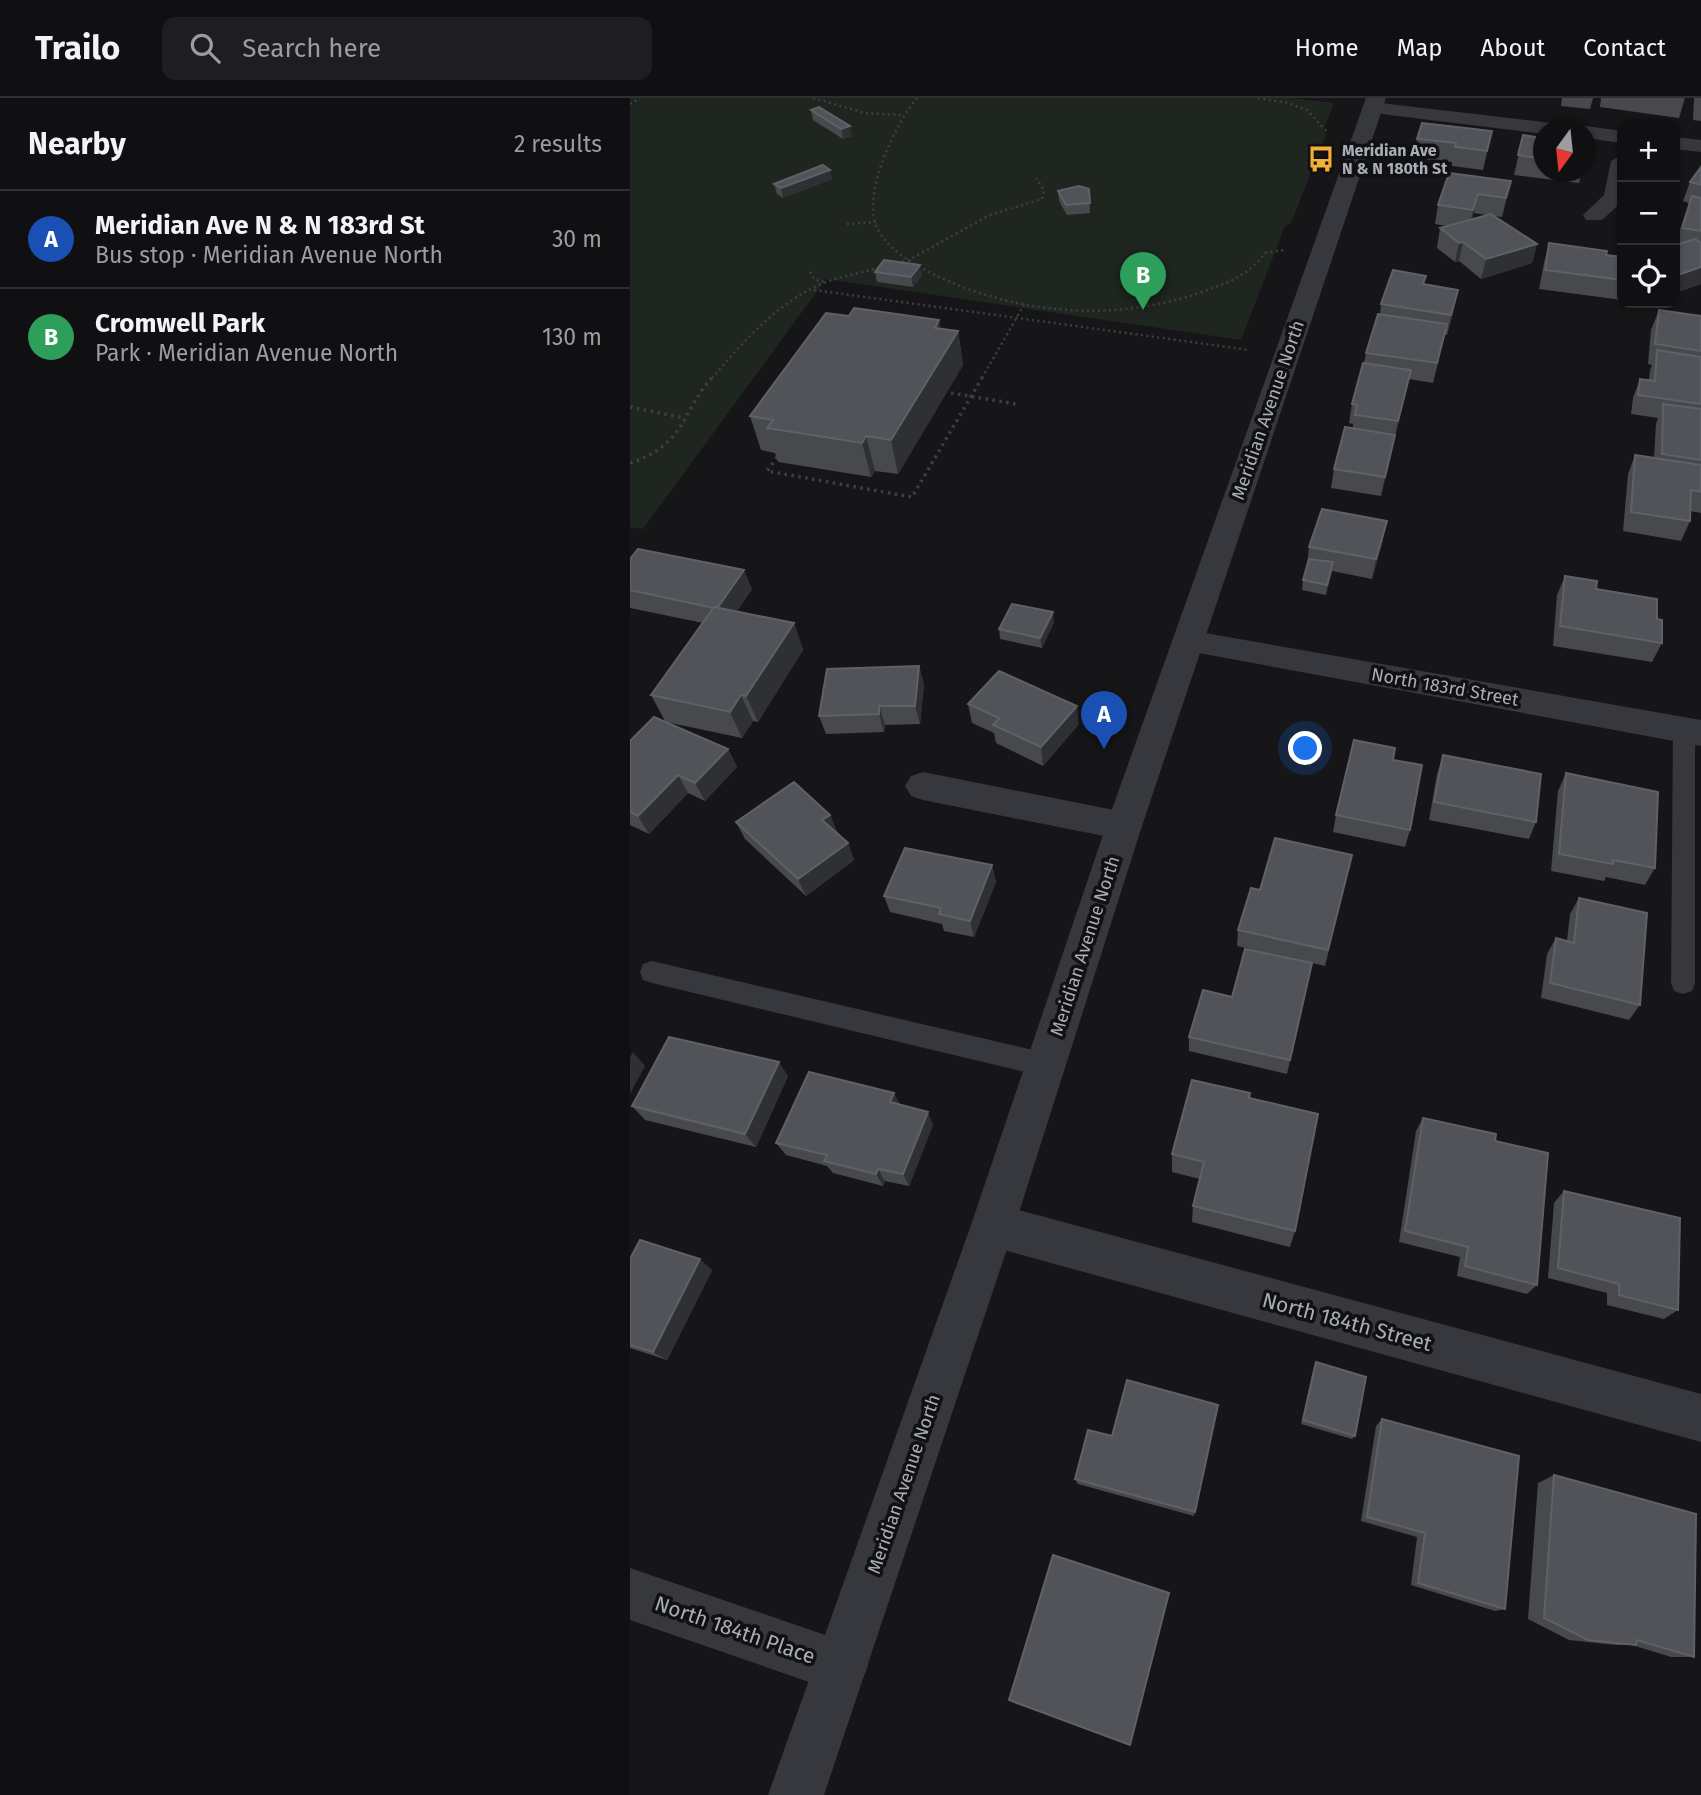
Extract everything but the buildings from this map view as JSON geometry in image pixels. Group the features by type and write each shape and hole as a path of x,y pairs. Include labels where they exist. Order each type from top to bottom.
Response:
{"street":[{"path":"1374,103 1533,126"},
{"name":"Meridian Avenue North","path":"796,1795 993,1225 1125,826 1374,103"},
{"path":"1596,133 1617,136"},
{"path":"1680,144 1701,146"},
{"path":"1594,215 1615,197 1618,182"},
{"name":"North 183rd Street","path":"1188,641 1692,731"},
{"path":"923,786 1125,826"},
{"name":"North 184th Street","path":"993,1225 1701,1418"},
{"name":"North 184th Place","path":"630,1594 841,1666"}],"lane":[{"path":"1683,983 1692,731"},
{"path":"652,972 1046,1065"}],"path":[{"path":"630,104 640,98"},
{"path":"813,98 865,113 901,116"},
{"path":"917,98 901,116 880,166 877,229 909,260 971,293 1025,303 1092,309 1178,301 1252,271 1265,253 1289,249 1322,253"},
{"path":"1258,98 1302,107 1321,121 1324,132 1332,134"},
{"path":"896,264 909,260 990,215 1042,199 1044,190 1036,178"},
{"path":"847,224 876,222"},
{"path":"630,463 649,457 668,444 681,430 685,418 705,385 752,332 827,282 883,267"},
{"path":"810,272 815,280 827,282"},
{"path":"813,290 1287,356"},
{"path":"777,457 767,471 912,497 1025,303"},
{"path":"951,393 1016,404"},
{"path":"630,407 685,418"}],"shaded area":[{"path":"630,98 1292,98 1334,103 1323,131 1326,135 1291,223 1285,226 1241,340 826,279 643,529 630,527"}],"place":[{"name":"Meridian Ave N & N 180th St","path":"1321,159"},
{"name":"Cromwell Park","path":"1143,310"},
{"name":"Meridian Ave N & N 183rd St","path":"1104,749"}]}
